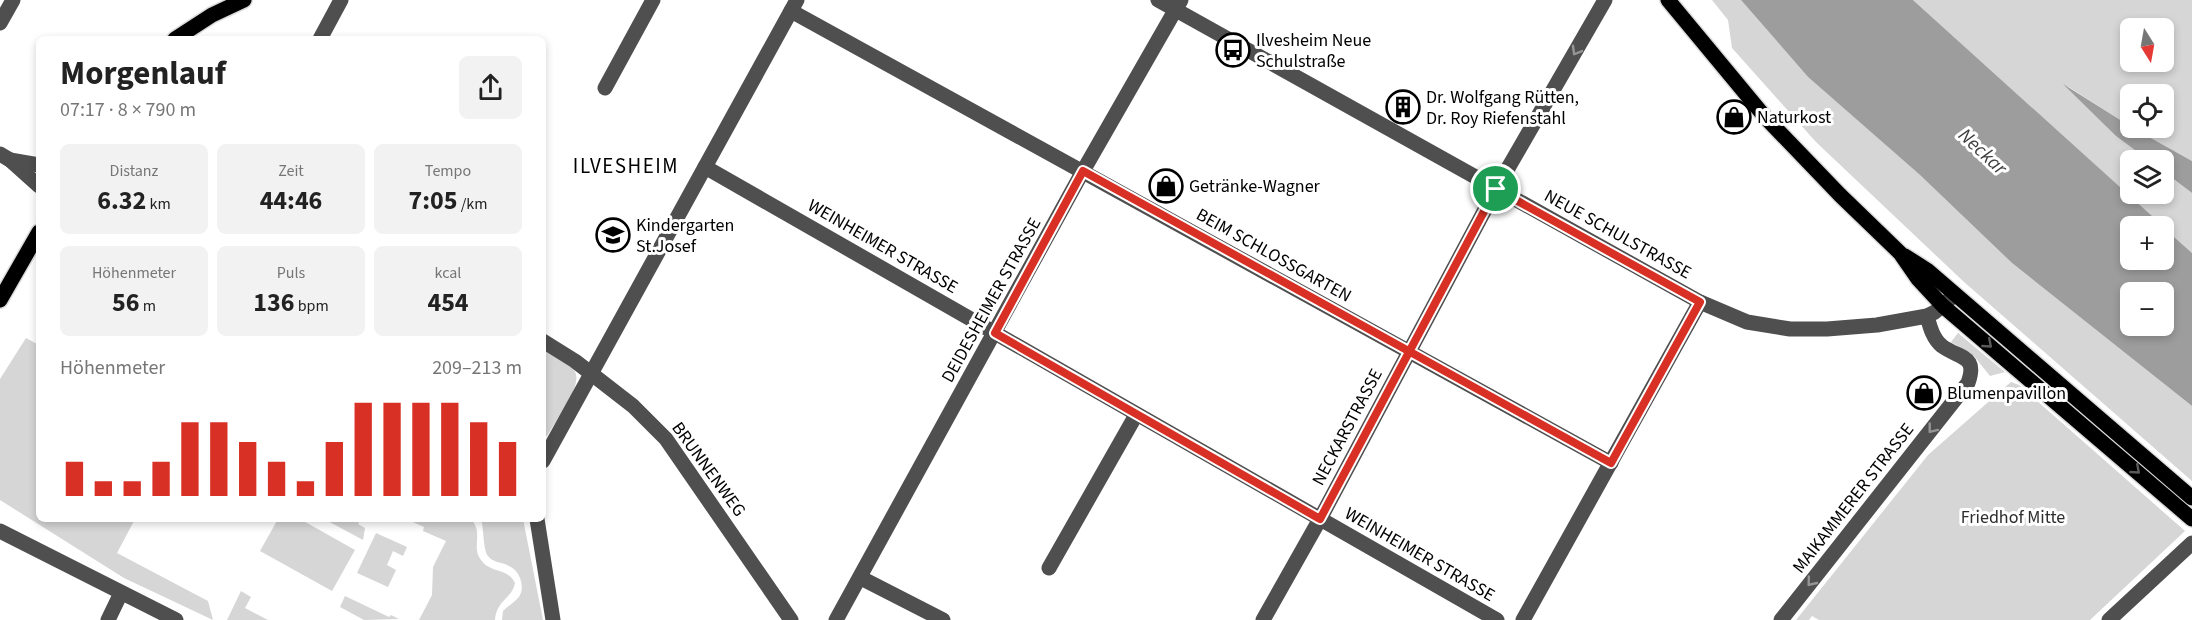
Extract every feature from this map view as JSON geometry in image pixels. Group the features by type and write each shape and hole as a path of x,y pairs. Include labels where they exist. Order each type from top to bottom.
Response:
{"main road":[{"path":"180,36 212,15 244,0"},
{"path":"1668,0 1765,117 1840,195 1900,253 1927,270 1949,300 2192,519"},
{"path":"0,300 36,237"},
{"path":"1949,300 2192,498"}],"street":[{"path":"0,23 13,0"},
{"path":"322,36 341,0"},
{"path":"605,88 653,0"},
{"name":"NEUE SCHULSTRASSE","path":"1158,0 1179,5 1496,189 1700,302 1747,322 1790,329 1851,327 1927,316 1949,300"},
{"name":"NECKARSTRASSE","path":"1263,620 1320,519 1496,189 1605,0"},
{"name":"DEIDESHEIMER STRASSE","path":"836,620 1083,171 1179,5"},
{"path":"546,456 794,6"},
{"name":"BEIM SCHLOSSGARTEN","path":"794,6 1083,171 1611,463"},
{"path":"5,157 36,164"},
{"path":"5,157 36,183"},
{"name":"WEINHEIMER STRASSE","path":"705,167 1497,620"},
{"path":"1523,620 1700,302"},
{"name":"MAIKAMMERER STRASSE","path":"1782,620 1968,383 1971,366 1966,358 1941,345 1932,333 1927,316"},
{"name":"BRUNNENWEG","path":"546,343 592,374 633,406 666,439 791,620"},
{"path":"1049,568 1136,415"},
{"path":"537,522 553,620"},
{"path":"0,531 176,620"},
{"path":"2109,620 2192,543"},
{"path":"861,578 943,620"},
{"path":"108,620 122,593"}],"green space":[{"path":"1712,0 1741,0 1808,77 1920,175 2012,263 2192,406 2192,481 1964,282 1816,142 1732,48 1728,20"},
{"path":"1913,0 2192,0 2192,161 2151,138 2174,138 2174,84 2120,84 2120,120 2067,86 2116,136 2135,150 2120,150 2120,188"},
{"path":"2174,179 2192,193 2192,253 2174,237 2174,216 2151,216 2138,204 2174,204"},
{"path":"1958,333 2005,372 1990,376 1974,356 1951,342"},
{"path":"26,338 36,343 36,522 133,522 117,553 208,601 213,620 124,578 0,500 0,379"},
{"path":"546,351 568,364 576,376 576,384 572,393 547,436"},
{"name":"Friedhof Mitte","path":"2011,382 2019,385 2185,531 2090,620 1819,620 1812,616 1809,620 1796,620 1928,455"},
{"path":"276,522 305,522 355,550 332,591 260,551"},
{"path":"330,522 359,522 358,524 365,528 363,540"},
{"path":"413,522 473,522 477,530 477,550 481,560 489,567 508,575 515,583 511,593 501,603 495,620 419,620 432,595 433,567 446,541 423,531 424,527"},
{"path":"481,522 524,522 543,620 502,620 503,611 520,595 521,582 513,568 493,560 485,549"},
{"path":"376,533 407,547 403,556 393,551 387,565 396,570 388,587 357,573"},
{"path":"241,591 251,597 245,608 268,620 227,620"},
{"path":"345,596 389,617 391,615 399,619 364,620 340,607"}],"water":[{"name":"Neckar","path":"1741,0 1913,0 2120,187 2120,204 2139,204 2152,216 2120,216 2120,270 2174,270 2174,237 2192,253 2192,406 2012,263 1920,175 1808,77"},
{"path":"2063,84 2120,120 2120,138 2151,138 2172,150 2135,150 2116,136"},
{"path":"2174,151 2192,161 2192,193 2174,179"}],"place":[{"name":"Ilvesheim Neue Schulstraße","path":"1233,50"},
{"name":"Dr. Wolfgang Rütten, Dr. Roy Riefenstahl","path":"1403,107"},
{"name":"Naturkost","path":"1734,117"},
{"name":"Getränke-Wagner","path":"1166,186"},
{"name":"Kindergarten St.Josef","path":"613,235"},
{"name":"Blumenpavillon","path":"1924,393"}],"district":[{"name":"ILVESHEIM","path":"626,166"}],"route":[{"path":"1496,189 1409,352 1320,519 995,333 1083,171 1409,352 1611,463 1700,302 1496,189"}]}
